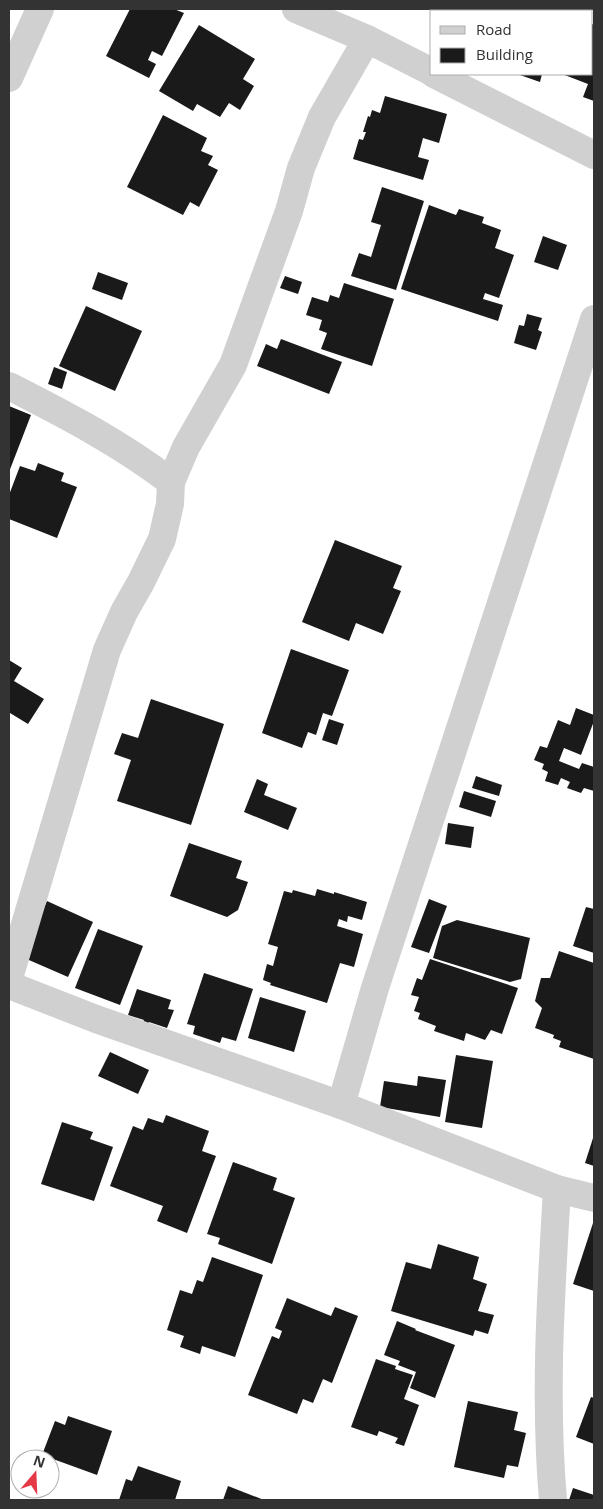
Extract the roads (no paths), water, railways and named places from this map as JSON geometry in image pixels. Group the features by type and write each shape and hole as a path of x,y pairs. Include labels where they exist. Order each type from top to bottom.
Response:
{"street":[{"path":"9,78 40,9"},
{"path":"296,9 367,39 430,71"},
{"path":"9,978 107,650 124,612 162,539 170,504 171,482 186,447 233,365 289,211 301,168 322,117 367,39"},
{"path":"437,75 594,155"},
{"path":"341,1106 378,978 594,319"},
{"path":"9,386 96,431 141,459 171,482"},
{"path":"9,985 96,1019 341,1106 557,1189 594,1198"},
{"path":"553,1500 550,1459 549,1319 557,1189"}]}
